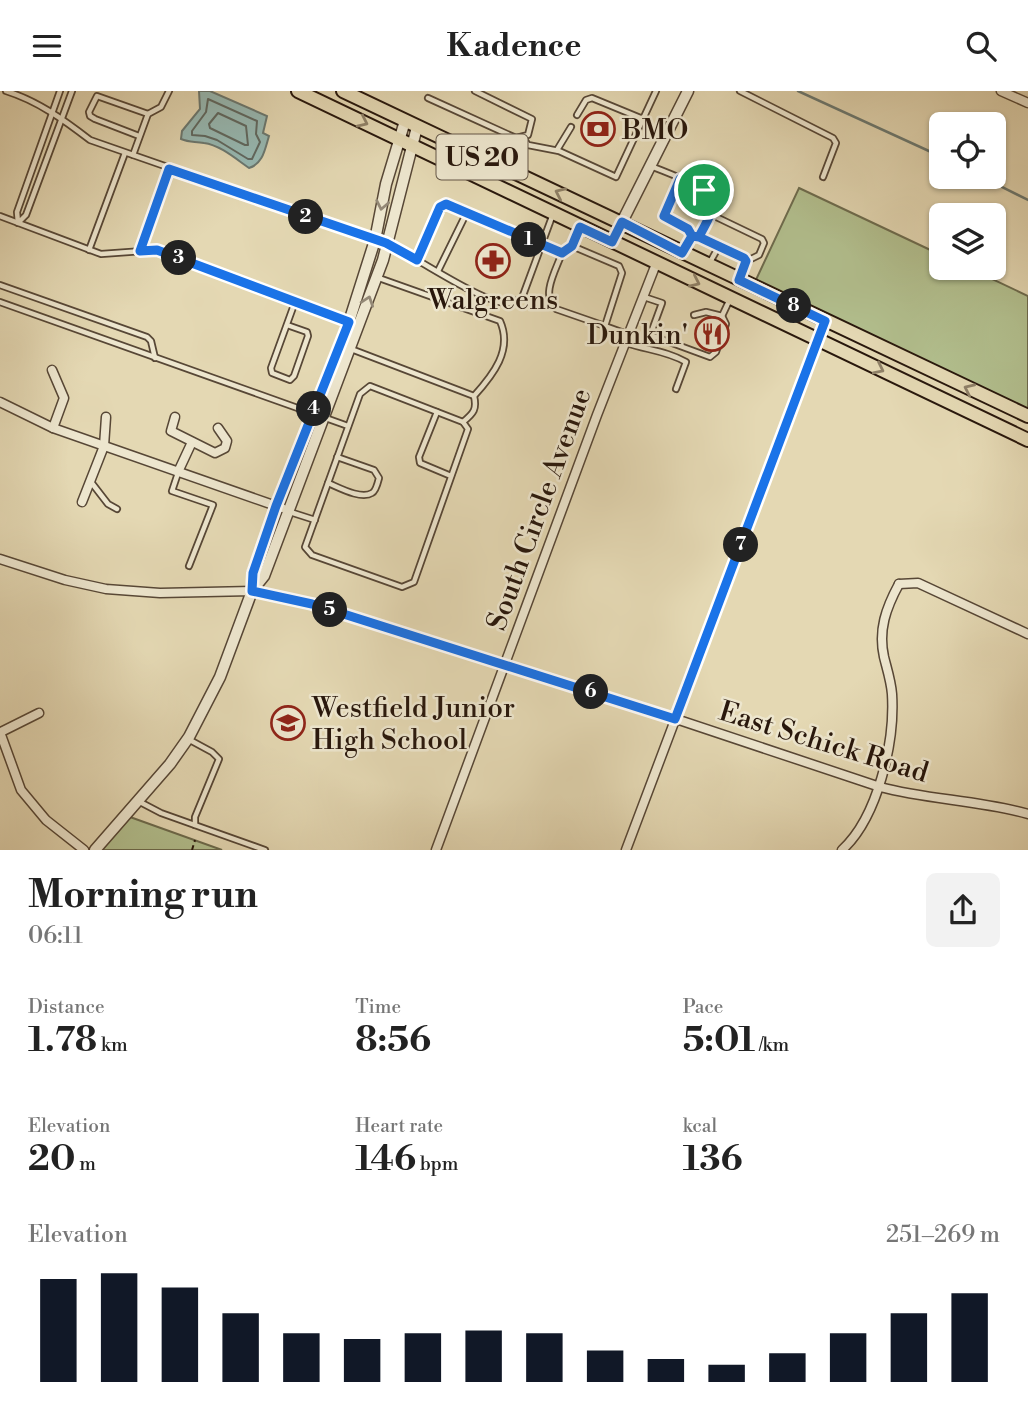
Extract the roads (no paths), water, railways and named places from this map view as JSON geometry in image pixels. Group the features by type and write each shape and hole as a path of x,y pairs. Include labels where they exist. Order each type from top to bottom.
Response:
{"main road":[{"name":"US 20","path":"298,91 1028,440"},
{"name":"US 20","path":"343,91 1028,417"}],"street":[{"path":"1001,91 1028,103"},
{"path":"612,242 684,92"},
{"path":"95,850 170,764 188,739 220,677 252,591 253,573 276,506 318,415 345,346 349,322 375,240 386,184 405,121"},
{"path":"345,346 359,326 377,277 417,127"},
{"name":"South Circle Avenue","path":"436,850 656,264"},
{"path":"626,850 825,321"},
{"path":"52,370 64,398 53,428"},
{"path":"0,402 53,428 289,511"},
{"path":"252,591 264,576 289,511 318,415"},
{"path":"82,502 104,446 106,417"},
{"path":"175,417 171,431 215,453 225,449 228,441 218,428"},
{"path":"178,472 192,442"},
{"name":"East Schick Road","path":"0,559 65,580 106,589 160,593 252,591 312,604 880,787 1028,814"},
{"path":"842,850 865,822 880,787 892,706 891,683 881,635 884,617 897,582 918,583 1028,634"},
{"path":"39,713 0,732 21,790 46,820 84,850"}],"lane":[{"path":"6,91 24,97 62,118 90,140 386,243 460,284 505,303 522,298 553,214"},
{"path":"18,223 17,212 60,91"},
{"path":"18,223 26,215 72,91"},
{"path":"132,155 148,114 162,107 169,91"},
{"path":"428,98 516,138 528,135 533,124 532,119 475,91"},
{"path":"523,138 528,145 557,150 616,177 656,91"},
{"path":"740,91 828,133 833,138 836,143 823,177"},
{"path":"139,136 95,119 89,112 97,96 148,114"},
{"path":"577,115 586,100 592,98 643,119"},
{"path":"557,150 571,127"},
{"path":"89,250 125,153"},
{"path":"650,166 704,190 711,198 713,205 699,237"},
{"path":"140,251 169,169"},
{"path":"680,179 664,216 688,229 692,236"},
{"path":"417,260 440,207 446,204 562,253"},
{"path":"438,271 467,212"},
{"path":"710,214 762,239 764,243 759,255 754,260 746,261"},
{"path":"0,216 101,254 157,250 359,326"},
{"path":"580,227 572,246 562,253 548,296 551,305 605,326 645,349 663,351 686,362 676,389"},
{"path":"692,236 719,246 746,261"},
{"path":"682,253 692,236"},
{"path":"572,246 619,266 622,273 605,326"},
{"path":"708,265 719,246"},
{"path":"739,280 746,261"},
{"path":"364,273 500,321 505,342 493,375 474,396"},
{"path":"0,285 147,337 151,341 155,358"},
{"path":"643,297 662,303 653,328 653,336 709,356 716,352 726,324 722,316 706,312 694,315"},
{"path":"722,316 730,299"},
{"path":"0,302 348,426"},
{"path":"287,324 307,333 308,337 294,376 290,380 272,373 271,368 287,324 295,302"},
{"path":"345,346 474,396"},
{"path":"370,386 437,412 463,422 468,429 414,582 402,587 312,555 306,547 360,394 370,386"},
{"path":"463,422 474,414 477,406 474,396"},
{"path":"437,412 419,457 420,463 452,476"},
{"path":"328,483 358,494 370,494 374,492 379,478 374,470 337,457"},
{"path":"178,472 172,491 213,505 189,566"},
{"path":"90,481 108,504 117,509"},
{"path":"289,511 315,520"},
{"path":"188,739 219,759 195,817 195,825"},
{"path":"139,801 162,813 265,850"}],"water":[{"path":"199,91 210,91 267,116 263,133 269,136 263,155 254,166 249,168 216,146 181,139 182,131 200,109"}],"waterway":[{"path":"798,91 929,151"},
{"path":"1006,189 1028,200"}],"place":[{"name":"BMO","path":"598,129"},
{"name":"Walgreens","path":"493,261"},
{"name":"Dunkin'","path":"712,334"},
{"name":"Westfield Junior High School","path":"288,723"}]}
